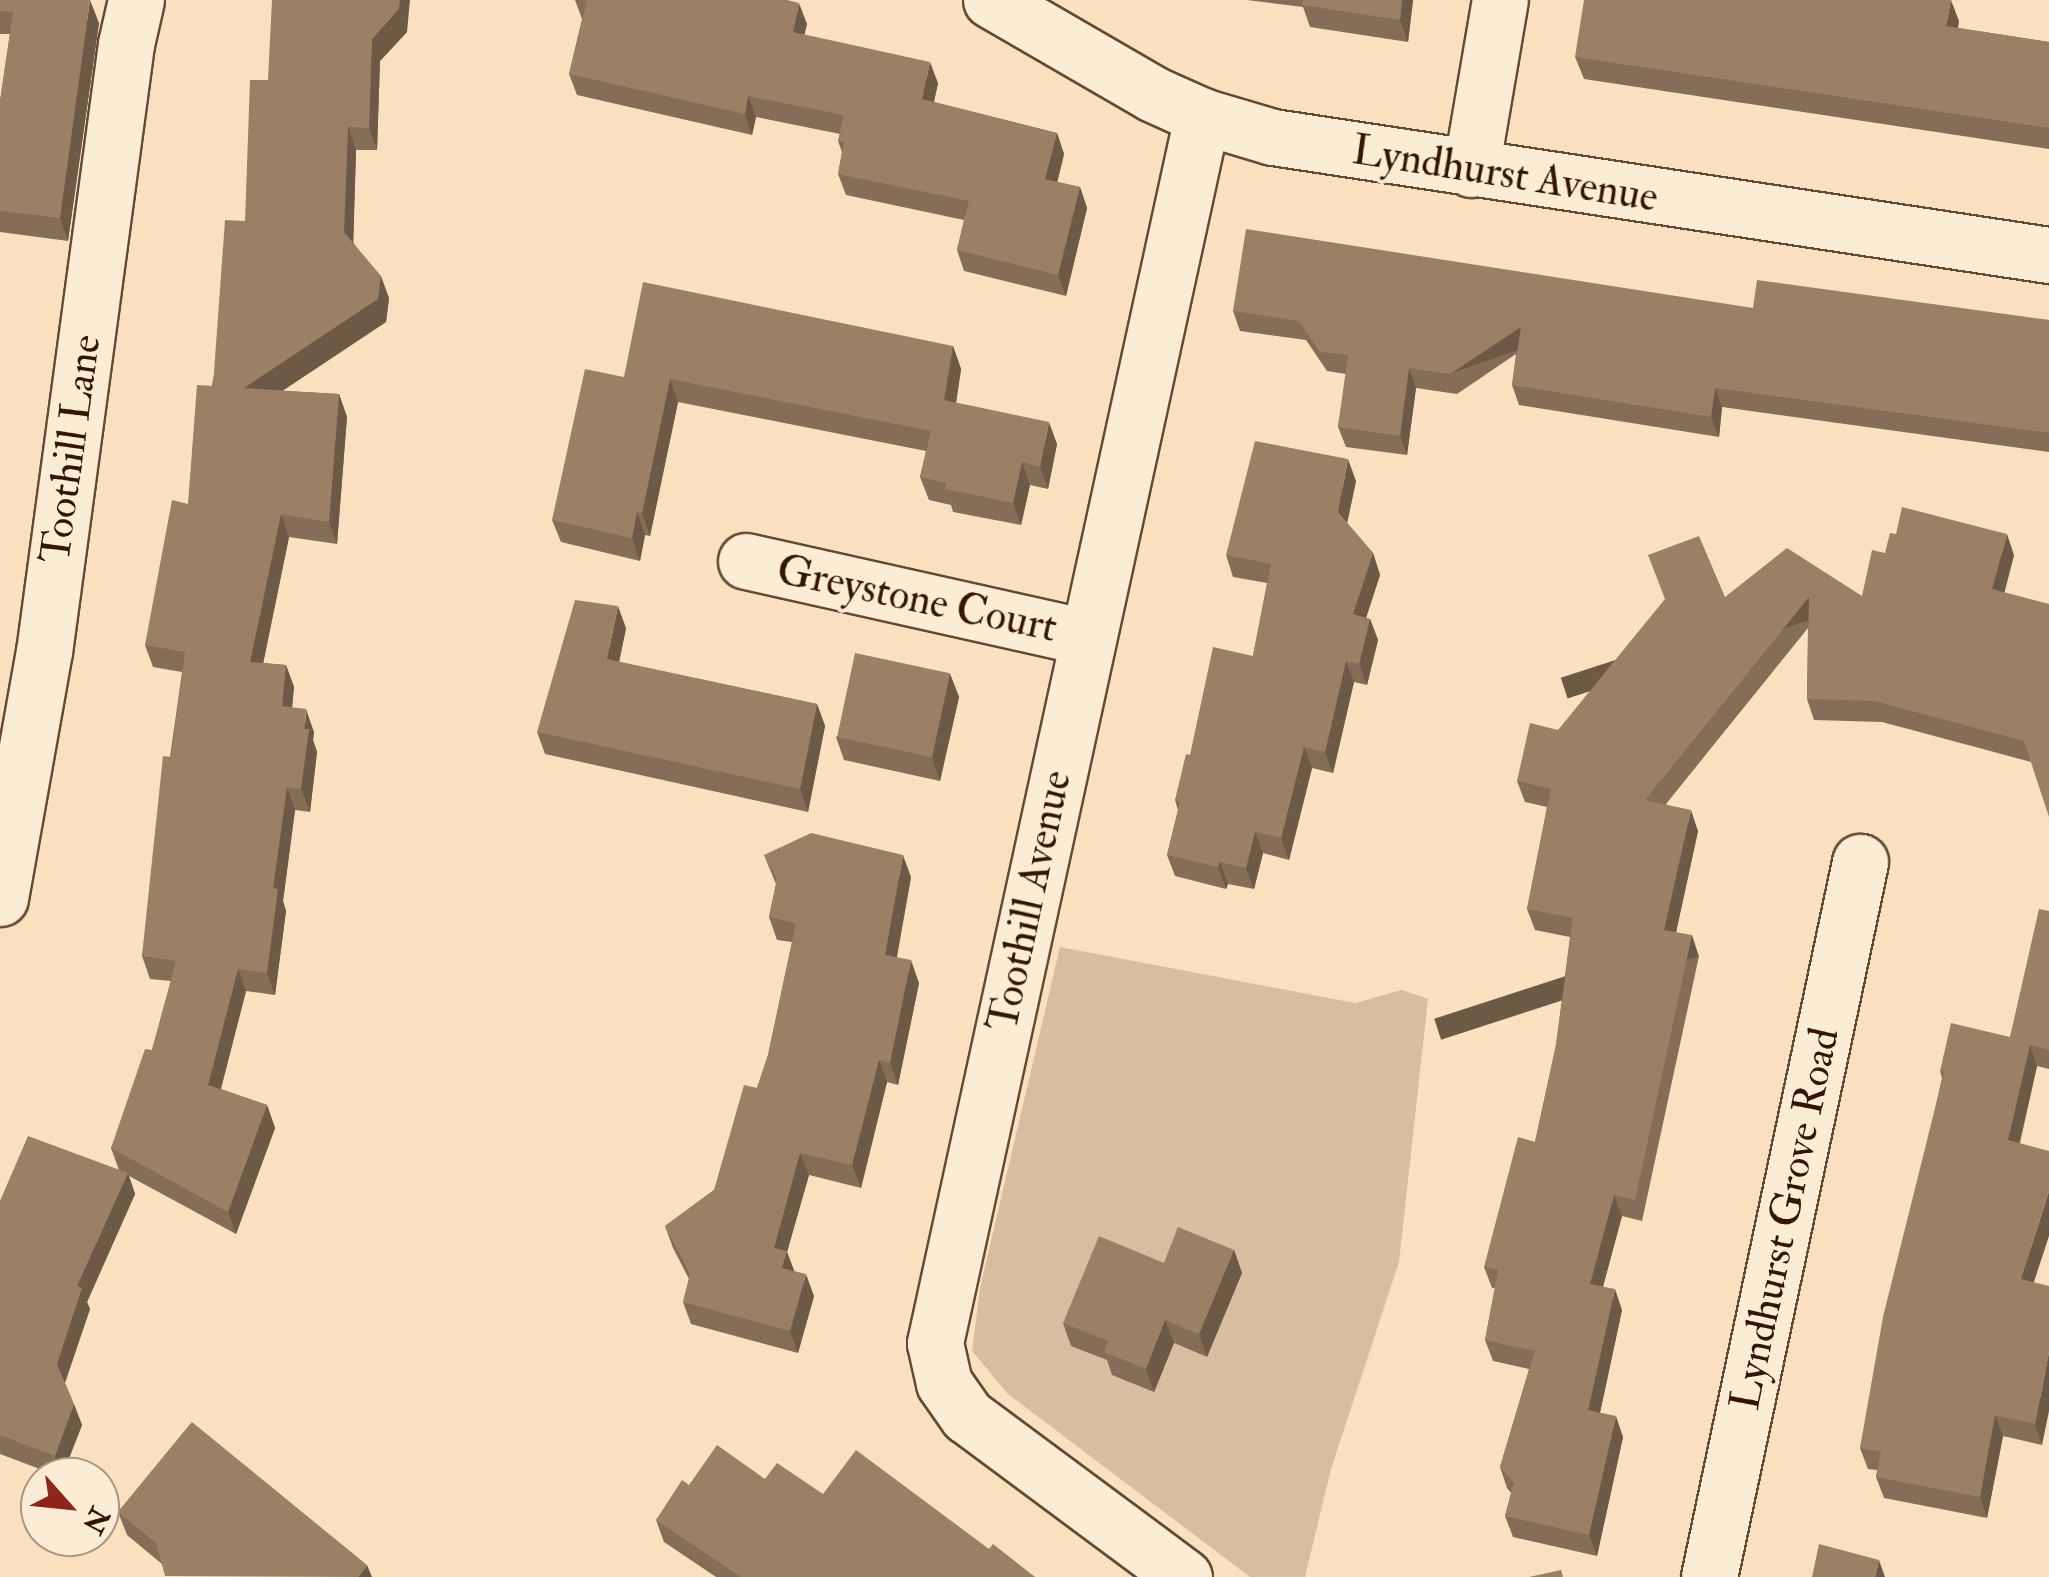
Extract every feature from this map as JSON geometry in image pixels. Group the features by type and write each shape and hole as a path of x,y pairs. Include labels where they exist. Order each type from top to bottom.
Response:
{"street":[{"name":"Toothill Lane","path":"0,898 44,652 126,44 136,0"},
{"name":"Lyndhurst Avenue","path":"991,0 1153,94 1202,116 1307,144 2049,255"},
{"path":"1471,169 1500,0"},
{"name":"Toothill Avenue","path":"1184,1577 967,1416 944,1384 935,1343 1202,116"},
{"name":"Greystone Court","path":"746,561 1088,637"},
{"name":"Lyndhurst Grove Road","path":"1709,1577 1860,862"}],"shaded area":[{"path":"1060,947 1355,1003 1402,990 1428,999 1399,1262 1331,1469 1305,1577 1250,1577 1008,1394 972,1351 980,1288","holes":["1242,1273 1207,1357 1174,1343 1154,1392 1117,1364"]}],"building":[{"path":"0,0 90,0 60,218 0,211 0,101 13,12 0,11"},
{"path":"272,0 400,0 399,9 372,39 369,128 348,127 344,232 381,276 378,299 244,388 339,394 329,522 281,514 250,662 286,665 282,706 306,709 304,729 309,729 301,789 287,787 273,888 278,889 267,973 238,969 208,1085 267,1105 228,1212 111,1148 145,1049 152,1050 176,961 142,956 163,756 171,757 185,652 145,645 172,500 188,504 197,385 213,386 225,220 245,221 250,80 268,80"},
{"path":"581,0 799,3 793,32 930,62 922,99 1057,133 1045,179 1080,187 1058,275 957,250 969,201 838,174 844,142 838,141 844,115 748,96 745,114 569,74 587,1"},
{"path":"1303,0 1402,0 1400,20 1302,5"},
{"path":"1584,0 1951,0 1946,26 2049,42 2049,128 1575,57"},
{"path":"1246,229 1753,308 1757,280 2049,320 2049,433 1715,388 1711,417 1512,385 1521,327 1450,374 1409,368 1400,436 1338,427 1348,355 1320,352 1299,321 1233,311"},
{"path":"643,282 953,346 944,400 1049,422 1040,467 1022,462 1013,503 945,489 946,483 920,477 931,431 670,379 642,513 637,512 632,538 552,520 585,369 624,377"},
{"path":"1255,441 1348,459 1338,512 1373,553 1353,614 1370,619 1359,664 1346,661 1325,752 1304,747 1281,838 1255,832 1246,868 1220,862 1218,867 1167,855 1180,802 1175,800 1186,754 1190,755 1213,647 1253,656 1271,564 1226,555"},
{"path":"1902,507 2007,534 1992,589 2049,604 2049,817 2024,741 1874,701 1807,699 1809,597 1645,800 1691,810 1664,930 1692,935 1635,1200 1614,1195 1590,1284 1615,1289 1588,1410 1616,1416 1589,1535 1505,1516 1514,1483 1500,1467 1535,1351 1485,1340 1498,1270 1484,1267 1518,1137 1535,1142 1556,1045 1573,918 1527,909 1551,789 1517,781 1530,723 1558,730 1665,599 1648,555 1699,536 1725,597 1787,548 1862,596 1872,550 1885,553 1890,533 1896,534"},
{"path":"575,600 618,606 607,659 817,704 800,789 537,732"},
{"path":"855,653 950,673 932,757 837,737"},
{"path":"811,833 903,855 885,955 911,960 890,1063 879,1060 852,1165 800,1153 774,1248 787,1251 782,1268 806,1274 790,1331 683,1302 690,1274 665,1226 714,1190 744,1085 757,1088 768,1055 796,923 769,917 777,879 764,855"},
{"path":"2039,909 2049,911 2049,1050 2030,1045 2008,1140 2049,1151 2049,1191 2021,1279 2049,1286 2049,1352 2035,1424 1995,1415 1980,1497 1876,1477 1881,1452 1860,1448 1883,1317 1944,1072 1940,1071 1951,1023 2010,1037"},
{"path":"28,1136 128,1173 77,1286 82,1288 57,1364 74,1404 55,1456 0,1435 0,1201"},
{"path":"1178,1227 1234,1250 1199,1334 1165,1320 1146,1369 1104,1352 1108,1341 1063,1323 1099,1236 1164,1263"},
{"path":"192,1422 367,1565 358,1577 165,1576 156,1543 120,1510"},
{"path":"717,1445 765,1479 777,1463 823,1494 856,1450 989,1549 993,1544 1035,1577 741,1577 656,1520 682,1480 689,1485"},
{"path":"1819,1544 1879,1560 1875,1577 1812,1577"},
{"path":"1561,1570 1563,1577 1529,1577"}]}
